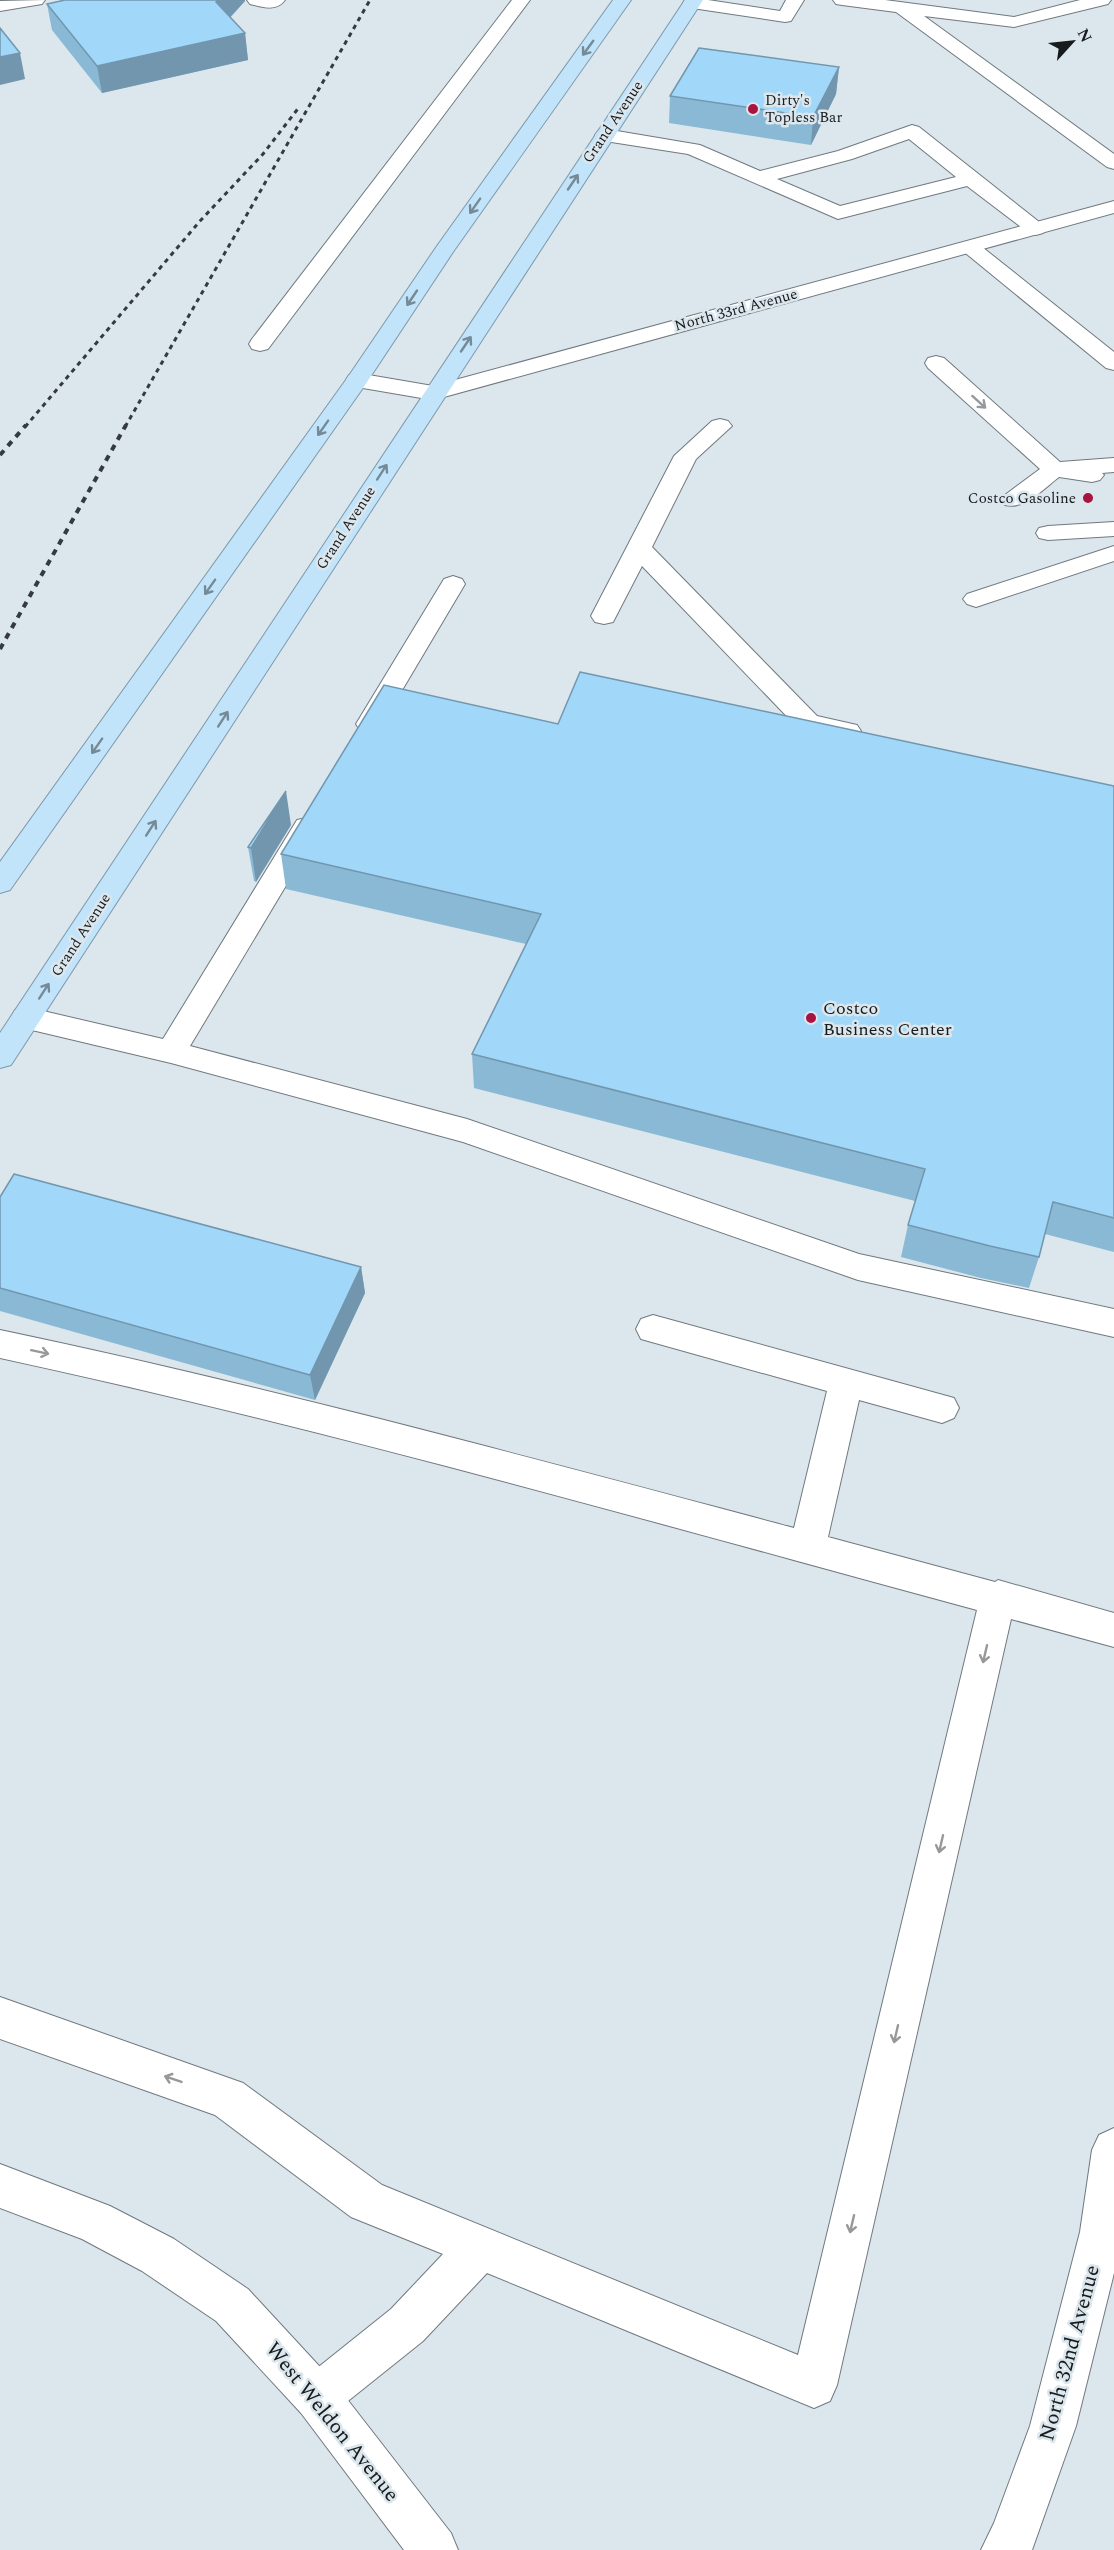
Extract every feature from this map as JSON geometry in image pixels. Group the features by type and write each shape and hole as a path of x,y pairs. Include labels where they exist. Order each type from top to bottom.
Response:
{"highway":[{"path":"0,883 357,380 444,250 622,0"},
{"name":"Grand Avenue","path":"0,1057 191,769 433,393 693,2"}],"street":[{"path":"0,6 36,0"},
{"path":"256,0 273,3 276,0"},
{"path":"260,344 521,0"},
{"path":"693,2 785,17 795,0"},
{"path":"843,0 1014,22 1102,0"},
{"path":"998,0 994,7 1014,22"},
{"path":"901,8 1114,163"},
{"path":"757,177 845,156 912,131 1036,229"},
{"path":"605,135 693,149 837,213 971,179"},
{"name":"North 33rd Avenue","path":"357,380 433,393 1114,207"},
{"path":"970,247 1114,363"},
{"path":"936,363 1049,480"},
{"path":"604,616 686,456 720,426"},
{"path":"1013,500 1049,480 1114,465"},
{"path":"1049,480 1092,475"},
{"path":"1080,523 1114,528"},
{"path":"1048,533 1114,528"},
{"path":"639,548 808,723 875,737"},
{"path":"976,599 1114,553"},
{"path":"356,745 453,584"},
{"path":"171,1052 320,806"},
{"path":"26,1018 171,1052 467,1131 858,1267 1114,1323"},
{"path":"654,1329 942,1408"},
{"path":"0,1344 80,1360 453,1453 998,1597 1114,1630"},
{"path":"808,1547 846,1382"},
{"path":"0,2018 228,2098 367,2201 814,2385 998,1597"},
{"name":"North 32nd Avenue","path":"1005,2550 1013,2537 1103,2281 1102,2232 1114,2150"},
{"name":"West Weldon Avenue","path":"0,2186 94,2222 158,2255 232,2305 317,2397 434,2550"},
{"path":"317,2397 408,2325 480,2248"}],"building":[{"path":"65,0 218,0 216,2 245,33 97,66 47,4"},
{"path":"0,28 20,53 0,57"},
{"path":"699,48 839,67 813,117 670,96"},
{"name":"Costco Business Center","path":"580,672 1114,786 1114,1218 1053,1202 1039,1257 990,1246 908,1225 925,1169 472,1054 541,914 281,854 384,685 558,724"},
{"path":"286,791 251,848 248,847"},
{"path":"14,1174 361,1267 310,1375 0,1288 0,1197"}],"railway":[{"path":"125,427 370,0"},
{"path":"25,427 200,221 263,154 300,106"},
{"path":"0,455 26,425"},
{"path":"0,649 126,425"}],"place":[{"name":"Dirty's Topless Bar","path":"753,109"},
{"name":"Costco Gasoline","path":"1088,498"},
{"name":"Costco Business Center","path":"811,1018"}]}
